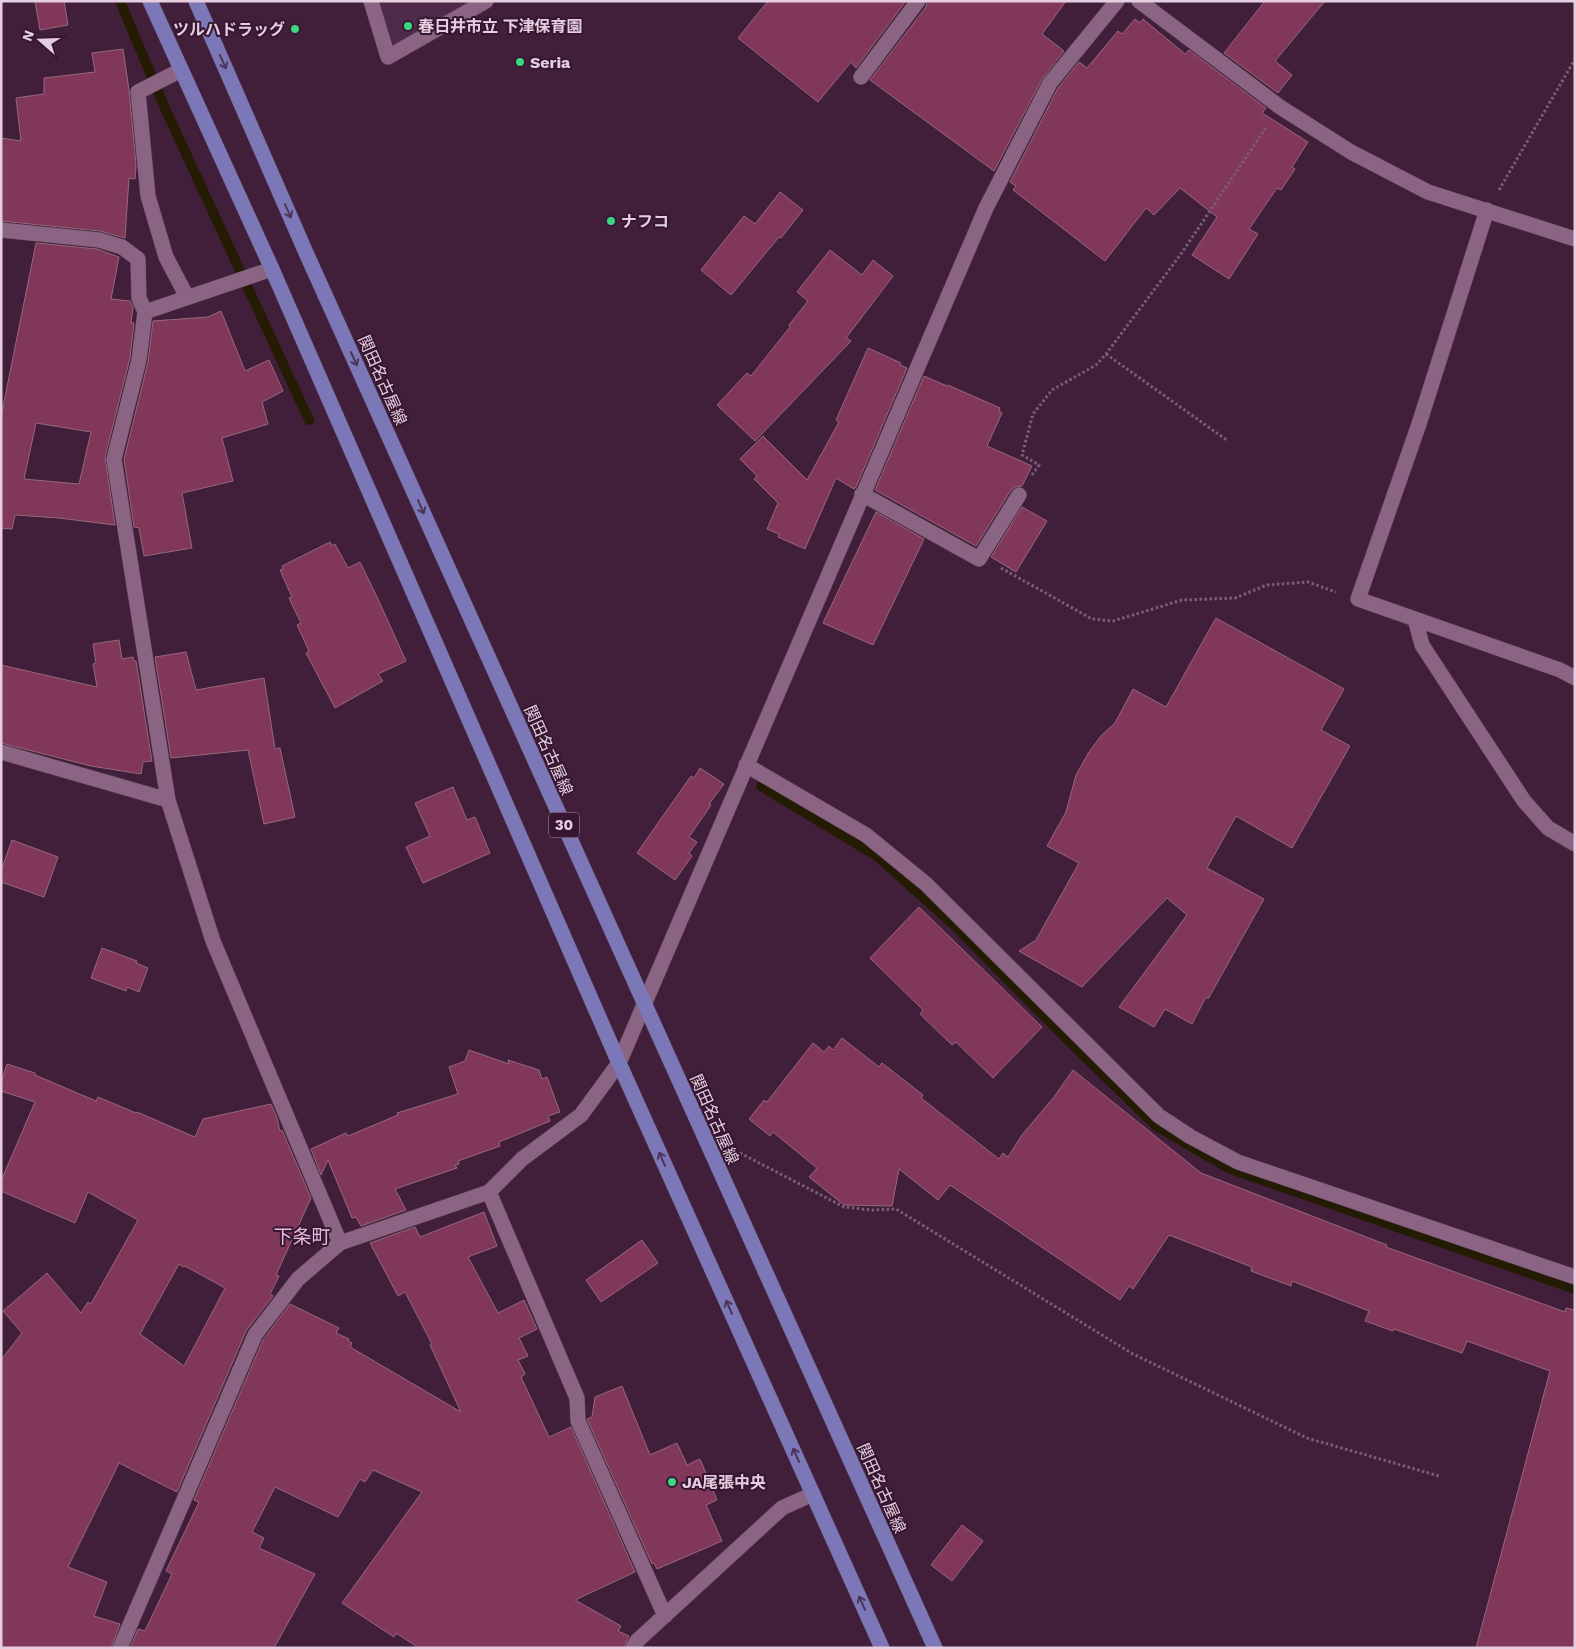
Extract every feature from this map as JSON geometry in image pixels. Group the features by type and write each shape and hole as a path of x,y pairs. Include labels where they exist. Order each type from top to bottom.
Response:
{"main road":[{"path":"150,1 272,268 619,1063 882,1648"},
{"name":"関田名古屋線","path":"196,1 644,1004 935,1648"}],"street":[{"path":"371,1 388,57 486,1"},
{"path":"861,78 918,1"},
{"path":"1139,1 1280,107 1351,152 1428,192 1575,239"},
{"path":"120,1648 255,1335 298,1279 340,1243 488,1192 522,1159 581,1115 619,1063 986,208 1050,83 1115,2"},
{"path":"182,70 138,92 148,196 166,257 187,297"},
{"path":"1489,211 1419,424 1358,599 1560,670 1575,678"},
{"path":"1,230 99,240 122,247 138,259 166,257"},
{"path":"138,259 140,298 145,312 139,360 114,459 168,800 212,940 340,1243"},
{"path":"145,312 272,268"},
{"path":"862,494 979,559 1019,496"},
{"path":"1415,619 1422,645 1524,801 1548,828 1575,844"},
{"path":"1,752 168,800"},
{"path":"746,765 866,836 926,884 1159,1116 1191,1137 1238,1162 1575,1277"},
{"path":"488,1192 577,1398 578,1421 665,1616"},
{"path":"633,1648 637,1641 782,1508 813,1494"}],"path":[{"path":"1489,211 1575,59"},
{"path":"1019,496 1039,465 1022,456 1033,414 1052,390 1096,365 1106,354 1181,254 1280,107"},
{"path":"1106,354 1228,441"},
{"path":"981,557 1092,619 1112,621 1182,600 1235,598 1267,585 1308,582 1358,599"},
{"path":"740,1152 844,1207 872,1210 896,1209 1133,1354 1306,1438 1439,1476"}],"shaded area":[{"name":"春日井市立 下津保育園","path":"375,1 476,1 391,51"}],"building":[{"path":"35,1 64,1 68,25 40,30"},
{"path":"768,1 906,1 856,68 851,62 818,102 738,38"},
{"path":"927,1 1066,1 1042,34 1064,51 1042,79 994,171 870,80 926,7"},
{"path":"1265,1 1325,1 1275,61 1292,75 1278,93 1224,53"},
{"path":"1135,19 1140,23 1143,19 1185,54 1189,50 1266,108 1262,113 1308,142 1292,167 1295,169 1281,190 1277,188 1249,229 1258,234 1229,279 1192,255 1217,217 1180,188 1154,215 1146,208 1105,261 1013,190 1016,186 1010,182 1058,88 1079,62 1087,68 1118,31 1122,34"},
{"path":"123,49 136,165 135,179 129,178 125,238 100,231 1,221 1,138 21,141 16,98 44,94 44,78 95,72 92,53"},
{"path":"780,192 803,210 731,295 701,270 744,216 755,224"},
{"path":"36,243 97,249 119,257 111,299 130,301 133,307 131,323 134,323 130,358 105,457 115,525 15,515 12,529 1,528 1,417","holes":["36,423 91,432 79,484 24,479"]},
{"path":"830,250 862,275 873,260 893,276 846,338 851,341 755,441 717,405 747,373 751,376 790,327 789,325 808,301 797,292"},
{"path":"221,311 245,371 269,360 283,391 262,402 268,424 222,438 233,481 182,493 192,548 144,556 139,528 134,527 124,459 148,362 153,321 208,317"},
{"path":"868,348 901,363 900,365 907,368 856,487 854,489 836,478 805,549 778,537 779,534 767,529 778,503 754,479 757,476 740,459 763,436 807,480 839,422 836,420"},
{"path":"924,376 1000,408 999,411 1002,413 987,446 1032,466 1022,486 1011,490 976,546 875,490"},
{"path":"1022,507 1047,521 1016,572 991,557"},
{"path":"876,512 924,539 873,645 823,623"},
{"path":"330,542 332,546 335,544 348,568 360,562 406,661 378,674 383,681 335,708 306,653 309,651 297,625 301,623 289,598 292,597 280,570 283,569 282,566"},
{"path":"1216,618 1344,689 1321,730 1350,746 1292,848 1236,816 1207,868 1264,899 1192,1024 1165,1009 1154,1027 1119,1007 1187,915 1167,898 1082,987 1019,951 1036,940 1079,863 1047,846 1066,812 1076,775 1089,752 1101,736 1115,723 1133,689 1166,707"},
{"path":"119,640 122,659 133,657 134,661 136,661 152,761 143,762 141,774 91,766 1,743 1,665 97,687 93,664 96,663 93,644"},
{"path":"186,652 196,690 264,678 275,749 280,748 295,817 264,824 248,750 171,758 155,657"},
{"path":"700,768 724,784 689,837 697,842 689,853 692,856 675,880 637,853 691,776 694,778"},
{"path":"453,787 467,820 475,817 490,853 423,883 406,847 430,836 415,803"},
{"path":"12,840 58,857 44,897 1,882 1,871"},
{"path":"919,907 1042,1027 993,1078 956,1042 952,1045 920,1014 923,1010 870,958"},
{"path":"102,948 137,961 136,963 148,968 139,992 127,987 126,991 91,978"},
{"path":"842,1038 879,1067 882,1063 923,1095 921,1098 999,1159 1003,1153 1008,1157 1022,1135 1054,1097 1073,1070 1201,1173 1387,1245 1386,1247 1565,1312 1566,1308 1575,1310 1575,1648 1476,1648 1550,1371 1467,1341 1462,1353 1394,1329 1393,1331 1365,1321 1369,1311 1292,1281 1291,1286 1251,1271 1252,1267 1169,1235 1133,1289 1129,1286 1120,1300 950,1185 938,1200 899,1169 892,1206 844,1205 809,1177 817,1168 773,1132 770,1136 749,1119 764,1100 767,1102 813,1043 824,1052 829,1046 833,1050"},
{"path":"469,1050 509,1064 508,1060 539,1070 542,1079 547,1077 560,1112 548,1116 550,1121 499,1142 500,1146 458,1161 459,1164 455,1165 457,1168 395,1189 406,1210 361,1226 356,1217 352,1218 328,1160 321,1175 311,1149 346,1133 348,1136 398,1115 397,1113 458,1094 449,1067 465,1061"},
{"path":"7,1064 35,1073 35,1075 96,1101 98,1097 137,1112 195,1137 203,1119 271,1104 280,1131 282,1130 311,1198 276,1275 279,1276 270,1294 273,1296 246,1331 177,1492 119,1463 68,1567 107,1582 94,1616 120,1624 111,1648 1,1648 1,1360 22,1333 3,1311 47,1273 81,1313 88,1302 91,1304 138,1220 88,1192 75,1223 1,1191 1,1181 35,1102 1,1091 1,1083","holes":["179,1264 225,1288 184,1366 140,1334"]},
{"path":"484,1212 497,1246 468,1257 498,1313 524,1300 537,1329 519,1338 528,1356 518,1360 525,1374 521,1377 549,1437 571,1427 635,1572 575,1600 621,1626 618,1631 629,1636 624,1648 419,1648 396,1633 394,1637 342,1603 422,1492 373,1470 365,1482 360,1479 338,1517 275,1487 252,1532 264,1538 259,1548 315,1574 274,1648 130,1648 138,1629 145,1631 172,1574 166,1571 199,1502 194,1500 263,1340 290,1304 339,1328 336,1333 349,1339 348,1341 352,1343 350,1347 461,1412 430,1345 432,1344 405,1292 398,1296 370,1243 415,1227 420,1237"},
{"path":"642,1240 658,1263 601,1302 586,1280"},
{"path":"622,1386 650,1455 677,1443 687,1465 700,1459 717,1500 706,1505 722,1541 657,1569 654,1563 652,1564 587,1419 592,1417 595,1397"},
{"path":"962,1525 983,1541 952,1581 931,1565"}],"waterway":[{"path":"120,1 164,106 309,420"},
{"path":"761,786 877,856 952,923 1156,1126 1228,1168 1575,1289"}],"place":[{"name":"春日井市立 下津保育園","path":"408,26"},
{"name":"ツルハドラッグ","path":"295,29"},
{"name":"Seria","path":"520,62"},
{"name":"ナフコ","path":"611,221"},
{"name":"JA尾張中央","path":"672,1482"}],"district":[{"name":"下条町","path":"302,1236"}]}
